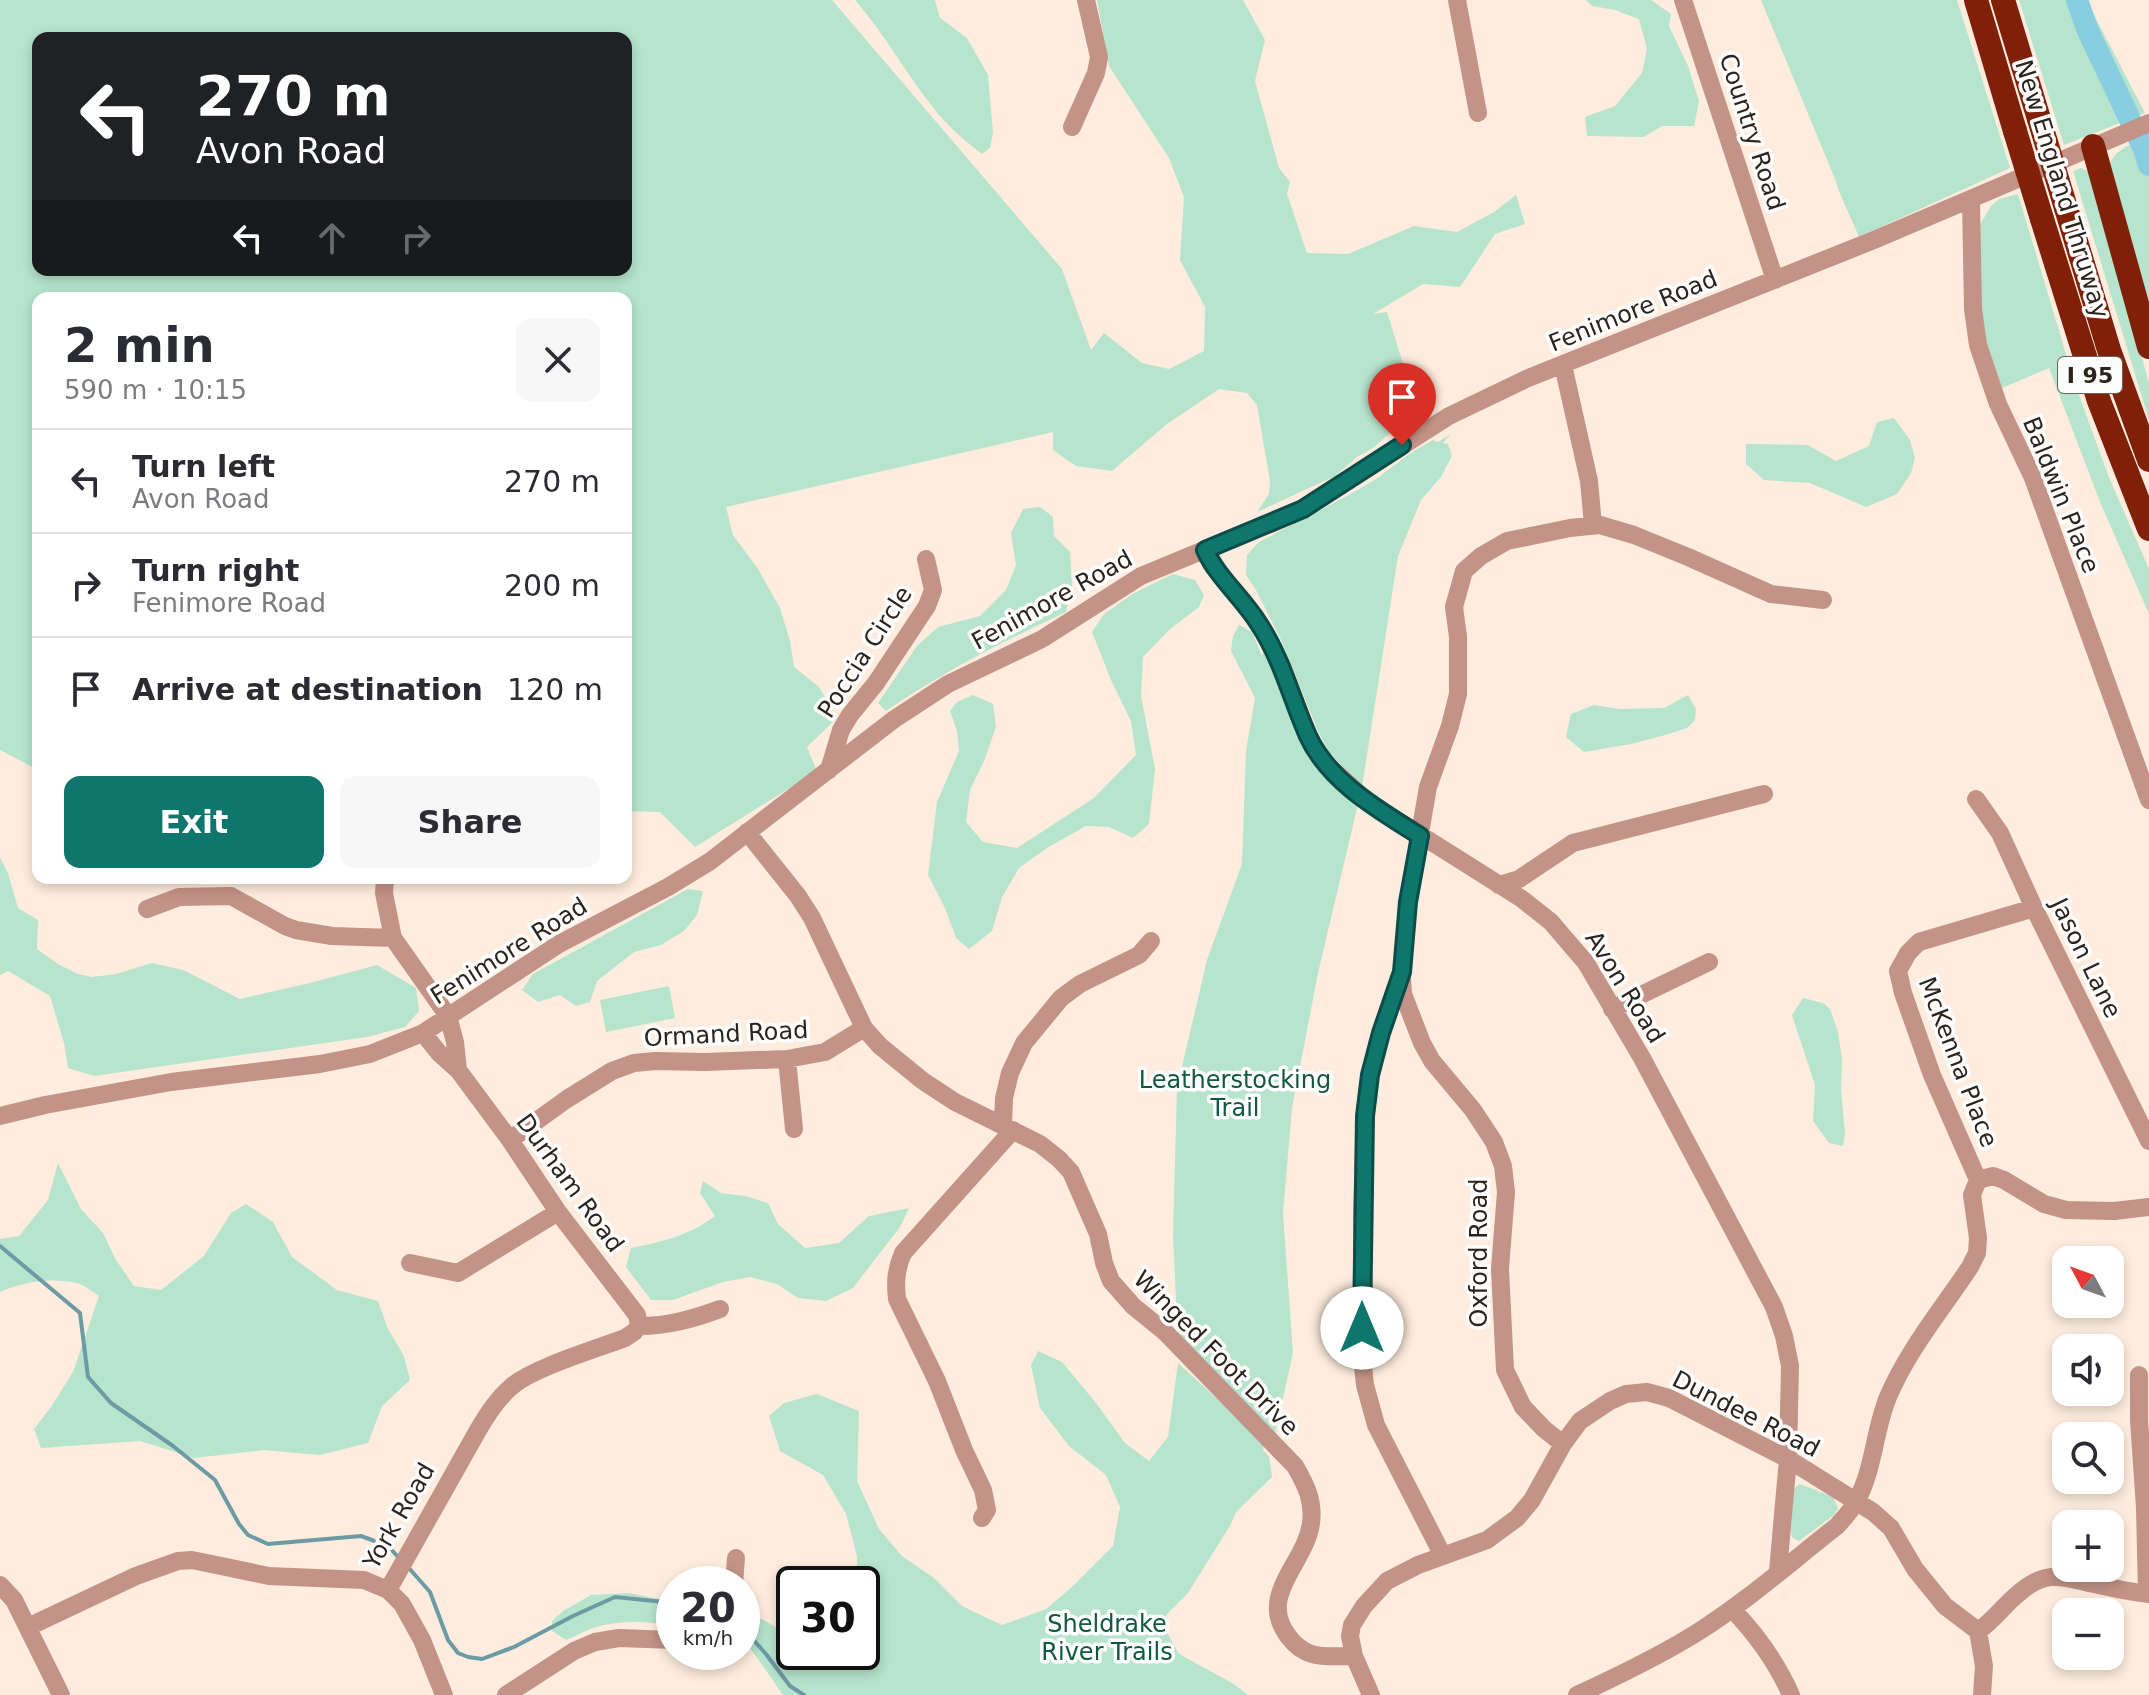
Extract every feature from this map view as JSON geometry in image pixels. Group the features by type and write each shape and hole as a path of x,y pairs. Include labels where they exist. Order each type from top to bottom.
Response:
{"highway":[{"name":"New England Thruway","path":"1976,0 2099,401 2149,529"},
{"name":"New England Thruway","path":"2003,0 2109,350 2149,460"},
{"path":"2093,146 2149,347"}],"street":[{"path":"1072,127 1096,73 1099,57 1086,0"},
{"path":"1457,0 1478,113"},
{"name":"Country Road","path":"1683,0 1775,280"},
{"name":"Fenimore Road","path":"0,1116 171,1082 320,1064 370,1054 423,1033 559,944 709,862 893,720 948,684 1042,639 1141,576 1303,509 1449,416 1526,379 1971,200 2149,124"},
{"name":"Baldwin Place","path":"1971,200 1973,309 1978,345 1998,404 2033,478 2149,800"},
{"path":"1563,365 1589,481 1593,525"},
{"path":"1443,1556 1376,1425 1365,1385 1362,1357 1365,1116 1370,1075 1402,972 1408,902 1428,787 1458,694 1458,637 1454,607 1464,571 1481,556 1507,541 1600,525 1634,535 1771,594 1823,600"},
{"name":"Avon Road","path":"1205,550 1211,564 1258,622 1272,646 1309,738 1323,761 1368,802 1541,914 1586,963 1642,1058 1774,1307 1784,1336 1790,1366 1788,1459 1778,1571"},
{"name":"Poccia Circle","path":"829,770 841,730 927,606 933,590 926,559"},
{"path":"1499,885 1519,879 1573,843 1764,794"},
{"name":"Jason Lane","path":"1976,799 2000,833 2149,1141"},
{"name":"Winged Foot Drive","path":"747,832 812,918 864,1028 880,1046 923,1081 955,1102 1040,1144 1059,1159 1071,1172 1098,1234 1111,1281 1295,1466 1312,1502 1311,1526 1303,1550 1288,1572 1277,1604 1278,1620 1295,1646 1304,1653 1354,1656"},
{"path":"385,884 393,938 448,1016"},
{"path":"147,909 171,898 231,896 296,930 332,936 393,938"},
{"name":"McKenna Place","path":"1978,1180 1932,1075 1898,971 1908,953 1919,942 2034,908"},
{"path":"982,1518 987,1510 983,1490 919,1341 897,1299 896,1267 903,1253 1008,1128 1004,1098 1010,1073 1024,1043 1061,998 1080,984 1139,955 1151,941"},
{"path":"1612,1009 1709,962"},
{"name":"Oxford Road","path":"1402,972 1403,994 1422,1043 1432,1061 1473,1110 1494,1142 1503,1166 1506,1192 1500,1269 1505,1370 1523,1407 1563,1444"},
{"name":"Durham Road","path":"448,1016 458,1070"},
{"name":"Ormand Road","path":"510,1140 612,1071 634,1063 787,1059 825,1052 864,1028"},
{"name":"Durham Road","path":"423,1033 458,1070 510,1140 558,1212 637,1315 639,1326"},
{"path":"787,1059 794,1129"},
{"path":"1577,1695 1655,1657 1732,1609 1837,1526 1856,1502 1869,1470 1878,1423 1889,1395 1908,1358 1977,1253 1972,1195 1978,1180 1993,1176 2044,1204 2066,1210 2114,1211 2149,1207"},
{"path":"410,1263 458,1273 558,1212"},
{"name":"York Road","path":"28,1627 136,1576 178,1561 192,1560 269,1576 364,1580 388,1590 485,1418 511,1387 539,1371 625,1338 639,1326 687,1321 720,1309"},
{"path":"1982,1695 1984,1666 1978,1631 2020,1592 2042,1578 2067,1576 2148,1594 2139,1375"},
{"name":"Dundee Road","path":"1354,1656 1350,1636 1352,1625 1387,1581 1418,1565 1487,1540 1517,1518 1532,1500 1563,1444 1580,1421 1626,1394 1647,1392 1669,1398 1788,1459 1873,1512 1891,1528 1915,1569 1945,1606 1978,1631"},
{"path":"735,1566 736,1558"},
{"path":"0,1585 14,1600 61,1695"},
{"path":"388,1590 402,1604 422,1640 444,1695"},
{"path":"1732,1609 1753,1631 1791,1695"},
{"path":"506,1695 574,1651 595,1642 619,1638 656,1639"},
{"path":"1354,1656 1371,1695"}],"green space":[{"path":"0,0 832,0 1062,269 1091,350 1104,333 1142,363 1169,369 1204,351 1205,307 1180,260 1184,197 1169,158 1109,66 1097,0 1243,0 1265,40 1255,81 1279,168 1290,182 1287,194 1307,253 1348,254 1414,226 1457,232 1494,212 1516,195 1525,224 1495,234 1460,287 1423,284 1373,314 1387,312 1417,409 1335,476 1257,512 1269,494 1270,481 1257,405 1247,393 1219,389 1167,424 1112,471 1076,466 1053,450 1053,432 726,507 733,535 758,569 780,608 794,667 819,687 837,718 807,747 817,771 695,847 660,812 632,811 632,292 32,292 32,767 0,750"},
{"path":"855,0 935,0 940,18 967,38 988,75 993,132 990,148 982,154 943,120"},
{"path":"1586,0 1651,0 1671,14 1669,26 1688,66 1699,101 1694,126 1662,126 1644,137 1587,136 1585,117 1615,106 1642,73 1647,49 1639,19 1592,6"},
{"path":"1761,0 1957,0 2010,168 1859,237"},
{"path":"2019,0 2082,0 2085,10 2094,15 2145,113 2064,145"},
{"path":"2149,136 2149,314 2109,166 2120,151"},
{"path":"2081,168 2093,177 2149,383 2149,420 2073,171"},
{"path":"2018,194 2075,384 2108,475 2149,569 2149,614 2100,502 2049,368 2002,388 1980,326 1978,228 1999,199"},
{"path":"1894,418 1910,440 1915,458 1911,473 1897,494 1866,507 1810,483 1764,480 1746,464 1746,444 1808,445 1836,461 1869,446 1877,422"},
{"path":"1451,434 1443,443 1448,444 1452,456 1441,477 1421,500 1398,556 1362,787 1329,752 1318,731 1282,642 1246,575 1247,555 1259,542 1349,495 1433,440 1438,442"},
{"path":"1040,507 1053,517 1054,536 1070,552 1072,585 1066,612 974,658 886,711 878,703 917,646 938,627 980,616 1006,590 1016,565 1011,533 1023,509"},
{"path":"1173,574 1195,580 1204,595 1199,607 1169,630 1143,657 1141,696 1155,769 1149,824 1133,838 1109,827 1086,826 1047,848 1019,868 1002,897 992,931 969,949 956,938 928,875 937,802 959,751 957,731 950,711 957,702 973,695 993,704 996,727 970,790 966,822 983,842 1017,848 1094,798 1136,755 1131,721 1092,632 1104,614 1134,593"},
{"name":"Leatherstocking Trail","path":"1239,625 1252,632 1262,656 1265,646 1308,755 1358,804 1318,973 1292,1108 1283,1213 1293,1353 1275,1434 1178,1339 1173,1236 1177,1088 1207,960 1242,864 1246,751 1255,698 1231,651 1233,636"},
{"path":"1688,695 1696,709 1695,720 1687,728 1631,744 1584,752 1566,737 1571,714 1594,705 1620,709 1664,708"},
{"path":"0,858 8,873 18,908 38,920 37,949 78,974 92,977 116,974 152,963 183,970 240,999 377,965 416,988 419,1011 405,1027 367,1037 94,1076 68,1068 50,996 8,971 0,975"},
{"path":"688,889 703,891 697,915 684,931 661,945 634,952 597,981 590,1002 576,1006 560,995 538,1002 522,990 533,974"},
{"path":"669,986 675,1018 606,1032 600,1000"},
{"path":"1803,998 1823,1003 1830,1009 1838,1032 1842,1059 1843,1146 1829,1143 1813,1121 1815,1085 1792,1015"},
{"path":"58,1163 81,1209 103,1233 116,1260 134,1286 161,1290 204,1256 231,1213 246,1204 273,1222 292,1257 337,1290 378,1301 388,1329 404,1356 410,1380 382,1406 368,1443 320,1455 264,1450 194,1458 140,1441 41,1448 34,1429 73,1372 99,1296 80,1284 58,1280 27,1283 0,1292 0,1239 19,1236 48,1200"},
{"path":"703,1181 721,1193 768,1203 778,1224 805,1248 839,1243 869,1216 909,1208 900,1227 853,1288 826,1301 798,1298 777,1284 750,1277 723,1282 673,1300 651,1300 626,1267 631,1248 675,1237 715,1216 700,1193"},
{"name":"Sheldrake River Trails","path":"1038,1351 1062,1362 1125,1443 1149,1461 1168,1437 1178,1363 1265,1443 1263,1450 1269,1456 1272,1477 1236,1512 1188,1593 1167,1614 1164,1627 1179,1654 1248,1695 783,1695 760,1662 760,1619 776,1627 776,1670 880,1670 880,1566 857,1566 846,1514 823,1475 780,1451 769,1416 784,1403 817,1394 859,1411 857,1481 879,1529 902,1556 934,1578 962,1606 1002,1625 1046,1609 1113,1546 1120,1507 1106,1475 1069,1446 1040,1408 1031,1365"},
{"path":"1800,1484 1833,1497 1838,1508 1834,1515 1799,1541 1792,1537 1791,1532 1793,1489"},
{"path":"629,1593 656,1598 656,1624 615,1623 592,1628 566,1640 552,1631 552,1621 591,1595"}],"waterway":[{"path":"2077,0 2149,165"},
{"path":"0,1246 80,1313 88,1377 111,1403 215,1480 248,1535 268,1544 361,1536 388,1546 399,1558"},
{"path":"408,1567 430,1592 448,1640 458,1653 482,1659 514,1647 615,1597 656,1601"},
{"path":"760,1647 790,1686 804,1695"}],"route":[{"path":"1362,1328 1365,1116 1370,1075 1402,972 1408,902 1420,836 1368,802 1323,761 1309,738 1272,646 1258,622 1211,564 1205,550 1303,509 1402,445"}]}
